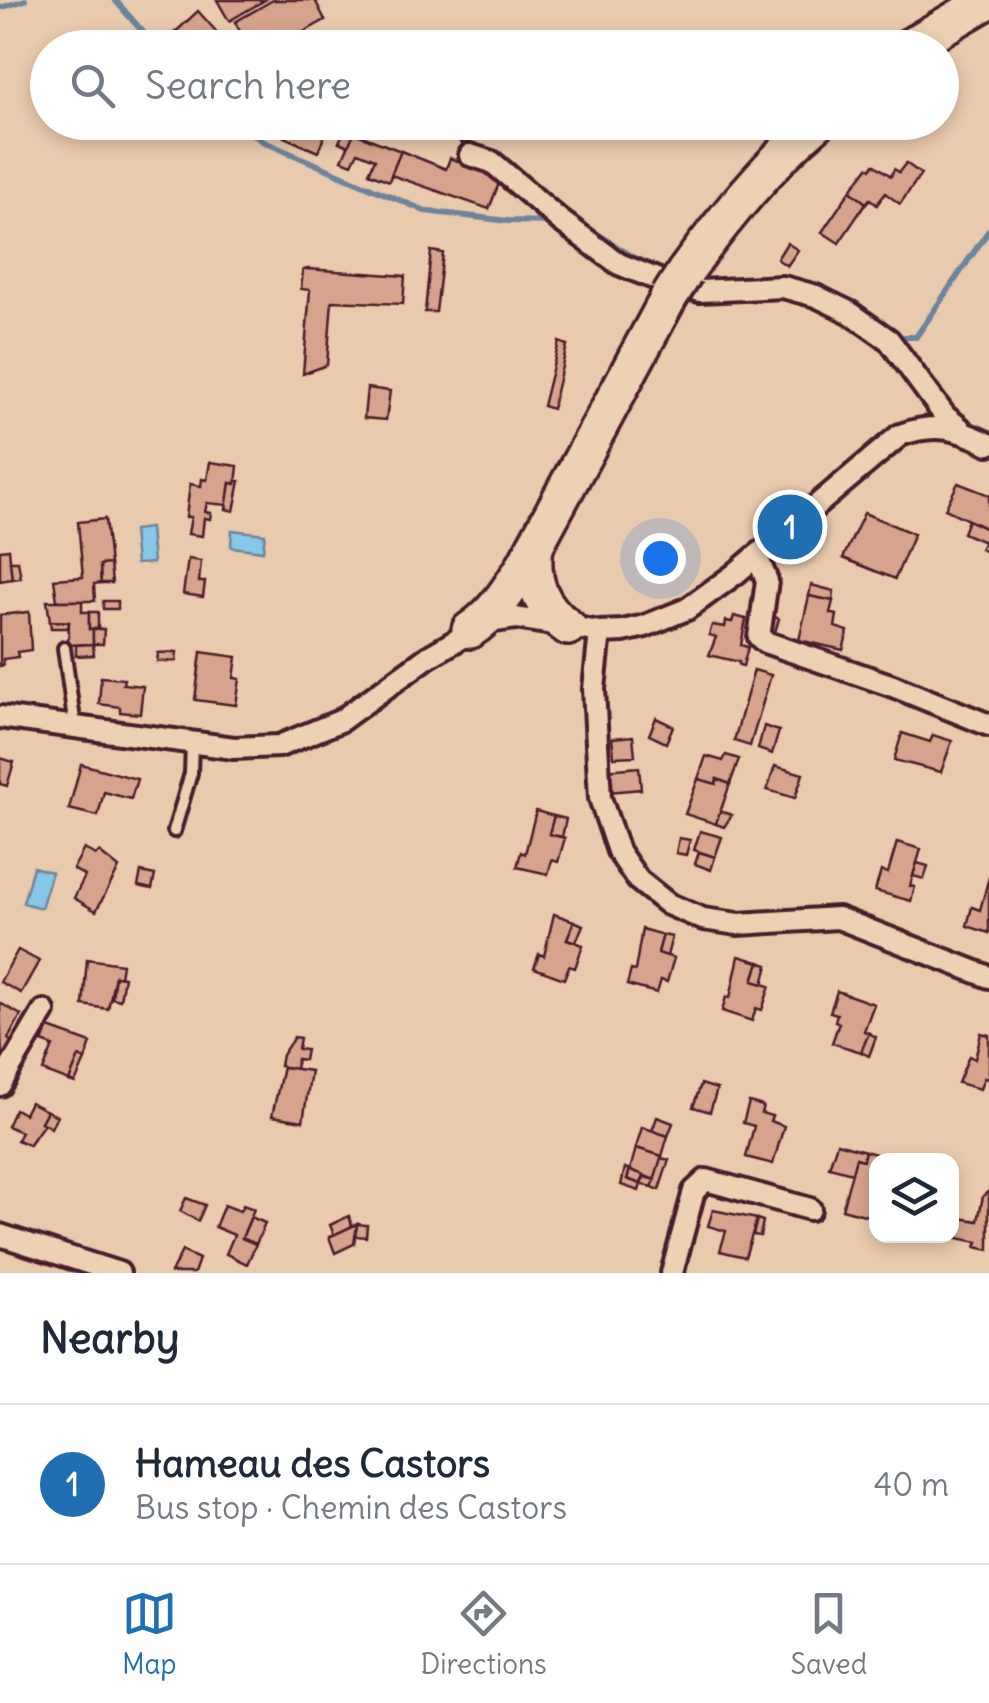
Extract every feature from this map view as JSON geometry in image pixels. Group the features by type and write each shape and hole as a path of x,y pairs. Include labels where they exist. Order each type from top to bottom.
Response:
{"highway":[{"path":"938,30 989,0"},
{"path":"470,630 502,601 536,546 677,285 718,226 797,140"},
{"path":"536,546 532,563 539,594 549,612 584,630"}],"street":[{"path":"470,155 492,162 619,264 668,284 700,291 784,287 816,296 849,312 888,340 945,416 964,432 989,444"},
{"path":"0,716 234,748 279,746 340,721 470,630 488,622 516,618 584,630 645,626 687,609 757,556 900,435 931,426 964,432"},
{"path":"757,556 767,581 759,638 989,725"},
{"path":"584,630 594,689 600,798 618,852 638,880 668,904 703,919 738,924 838,918 989,977"},
{"path":"0,1084 44,1011"},
{"path":"672,1273 694,1190 706,1180 810,1209"},
{"path":"0,1236 119,1273"}],"lane":[{"path":"64,648 75,726"},
{"path":"174,831 192,773 192,743"}],"water":[{"path":"150,528 153,563 136,564 133,530"},
{"path":"232,530 265,534 263,551 231,547"},
{"path":"33,867 52,872 41,908 23,903"}],"building":[{"path":"217,0 265,0 229,21"},
{"path":"273,0 319,0 316,2 325,20 307,30 239,30 235,22"},
{"path":"198,11 215,30 178,30"},
{"path":"291,140 323,140 318,152"},
{"path":"351,140 372,140 401,151 389,181 369,173 375,159 358,152 352,164 342,160"},
{"path":"401,151 446,169 450,158 501,178 489,209 391,175"},
{"path":"906,163 921,174 900,204 885,193 877,205 870,199 866,203 850,191 874,164 891,176 894,169 899,172"},
{"path":"850,191 866,203 839,243 822,232"},
{"path":"787,243 798,250 787,266 777,259"},
{"path":"431,251 443,253 436,312 425,312"},
{"path":"303,270 405,276 403,304 332,301 327,365 303,374 310,290 301,289"},
{"path":"559,342 567,345 552,409 543,406"},
{"path":"367,388 390,391 386,420 364,418"},
{"path":"210,462 238,466 236,484 230,483 227,505 207,503 205,512 211,513 210,519 204,518 202,536 188,534 190,484 201,486 202,479 207,480"},
{"path":"240,481 234,511 226,509 230,483"},
{"path":"958,483 989,495 989,530 945,509"},
{"path":"864,513 914,534 895,579 843,558"},
{"path":"105,519 110,564 100,565 101,583 94,584 95,601 57,601 54,579 83,577 78,522"},
{"path":"968,520 989,530 984,542 963,533"},
{"path":"989,531 989,553 980,549"},
{"path":"9,549 12,579 0,581 0,550"},
{"path":"188,559 201,561 199,582 205,582 203,597 183,594"},
{"path":"10,561 18,561 21,578 12,579"},
{"path":"110,564 112,583 101,583 100,565"},
{"path":"811,585 834,591 833,601 809,596"},
{"path":"809,596 833,601 830,613 837,615 835,627 848,631 843,650 799,640"},
{"path":"47,601 82,601 82,612 89,612 93,644 68,645 69,622 50,621"},
{"path":"103,601 118,601 118,609 103,609"},
{"path":"29,612 31,650 3,659 0,666 0,615"},
{"path":"89,612 98,612 98,628 89,629"},
{"path":"767,613 779,619 773,639 764,628"},
{"path":"734,616 746,619 741,645 748,647 743,666 709,655 716,637 709,635 712,625 725,627 726,621 732,622"},
{"path":"50,621 69,622 68,628 51,628"},
{"path":"93,629 104,629 103,644 93,644"},
{"path":"93,644 94,655 76,656 76,645"},
{"path":"177,652 176,661 157,662 158,653"},
{"path":"201,652 237,657 234,678 240,679 236,705 195,700"},
{"path":"754,670 771,675 750,746 734,741"},
{"path":"101,677 143,686 140,714 99,704"},
{"path":"656,718 673,726 666,743 649,735"},
{"path":"764,726 779,731 772,754 758,749"},
{"path":"902,733 930,742 933,735 952,741 941,772 894,760"},
{"path":"633,736 635,756 614,757 612,738"},
{"path":"726,755 739,759 730,784 698,779 706,756 723,761"},
{"path":"0,758 14,762 7,786 0,784"},
{"path":"81,764 137,779 131,799 104,792 98,816 69,809"},
{"path":"775,766 803,774 795,798 767,790"},
{"path":"639,767 641,789 608,792 606,770"},
{"path":"698,779 730,784 716,824 685,814"},
{"path":"536,811 554,816 549,834 565,838 558,862 552,860 548,874 517,867 521,852 525,854"},
{"path":"720,811 732,815 724,827 716,824"},
{"path":"554,816 566,819 562,837 549,834"},
{"path":"700,831 722,837 715,857 694,850"},
{"path":"679,838 690,840 686,855 676,853"},
{"path":"897,842 921,849 910,886 915,887 911,901 875,891 881,871 888,873"},
{"path":"84,849 96,855 99,852 119,868 96,911 74,898 85,876 73,869"},
{"path":"699,852 715,857 711,870 695,864"},
{"path":"917,863 928,866 924,879 913,876"},
{"path":"141,872 155,875 152,889 138,886"},
{"path":"989,877 989,933 967,926 972,907 980,910"},
{"path":"554,914 574,921 567,939 583,945 575,968 569,966 564,979 534,968 539,954 544,956"},
{"path":"574,921 583,925 576,942 567,939"},
{"path":"642,929 663,935 658,953 674,958 667,982 661,980 657,993 627,985 631,970 635,971"},
{"path":"663,935 672,937 667,956 658,953"},
{"path":"18,950 39,961 21,993 0,982"},
{"path":"739,956 759,962 753,981 770,986 762,1010 756,1008 752,1021 722,1011 726,997 730,998"},
{"path":"87,959 122,964 120,977 115,976 108,1009 83,1005"},
{"path":"759,962 768,965 763,984 753,981"},
{"path":"115,976 124,977 120,1000 112,998"},
{"path":"837,991 874,1004 861,1052 832,1043 839,1023 835,1021 837,1014 830,1012"},
{"path":"0,1003 21,1015 2,1060"},
{"path":"49,1028 91,1043 85,1060 79,1057 69,1081 43,1071 53,1046 42,1042"},
{"path":"869,1033 876,1037 869,1056 861,1052"},
{"path":"981,1033 989,1035 989,1079 984,1078 980,1089 958,1083 969,1056 975,1059"},
{"path":"294,1037 300,1038 298,1049 306,1050 304,1060 297,1059 295,1069 280,1066 282,1055"},
{"path":"79,1057 85,1060 75,1083 69,1081"},
{"path":"283,1067 311,1071 303,1121 272,1116"},
{"path":"701,1084 717,1089 710,1112 693,1107"},
{"path":"30,1102 47,1111 41,1122 44,1124 29,1145 17,1140 21,1132 7,1126 15,1109 24,1114"},
{"path":"749,1102 763,1106 761,1113 784,1126 773,1164 746,1157 754,1126 743,1123"},
{"path":"47,1111 57,1116 51,1128 41,1122"},
{"path":"657,1117 673,1123 668,1136 652,1131"},
{"path":"642,1127 668,1136 662,1156 636,1148"},
{"path":"837,1143 865,1151 863,1160 856,1158 852,1173 829,1167"},
{"path":"636,1148 662,1156 655,1180 630,1170"},
{"path":"865,1151 872,1153 869,1153 868,1216 842,1209 856,1158 863,1160"},
{"path":"661,1158 669,1160 659,1190 652,1187"},
{"path":"625,1168 630,1170 627,1179 641,1184 639,1191 621,1185"},
{"path":"630,1170 644,1175 641,1184 627,1179"},
{"path":"644,1177 655,1180 652,1187 641,1184"},
{"path":"989,1191 989,1250 976,1247 978,1242 959,1238 960,1218 978,1221 983,1196"},
{"path":"186,1198 205,1205 198,1221 180,1211"},
{"path":"224,1205 240,1211 243,1205 254,1209 242,1238 256,1244 247,1264 226,1254 234,1235 215,1227"},
{"path":"713,1210 757,1219 745,1257 720,1251 726,1231 708,1226"},
{"path":"349,1216 352,1226 334,1235 330,1225"},
{"path":"251,1217 265,1223 256,1244 242,1238"},
{"path":"757,1219 763,1221 760,1236 753,1235"},
{"path":"357,1224 367,1225 366,1237 355,1236"},
{"path":"357,1224 354,1244 335,1253 329,1237"},
{"path":"182,1251 199,1259 194,1273 171,1273"}],"waterway":[{"path":"0,8 25,0"},
{"path":"115,0 141,30"},
{"path":"261,140 425,211 554,222"},
{"path":"572,222 581,223 634,258 671,273"},
{"path":"894,333 899,337 916,337 989,230"}],"place":[{"name":"Hameau des Castors","path":"790,527"}]}
